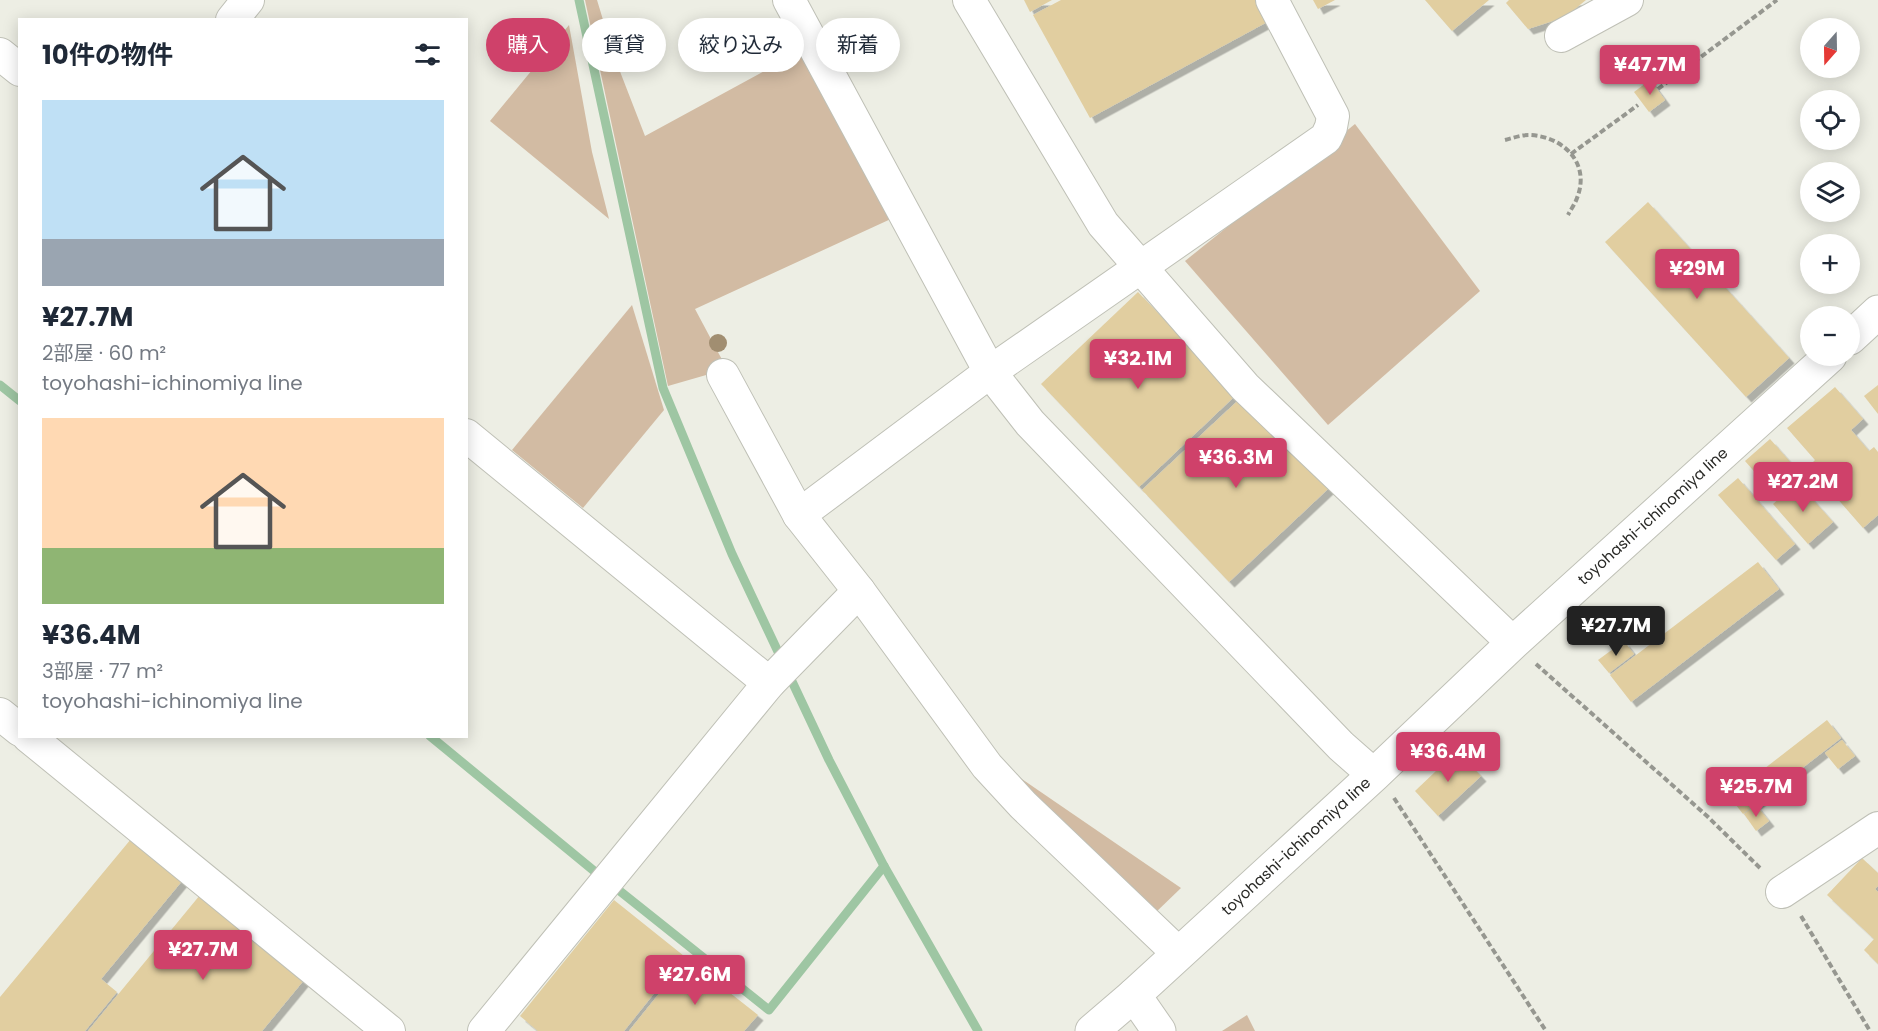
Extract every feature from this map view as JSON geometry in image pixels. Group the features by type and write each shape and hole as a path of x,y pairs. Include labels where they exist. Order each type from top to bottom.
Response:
{"main road":[{"path":"1860,329 1878,312"},
{"name":"toyohashi-ichinomiya line","path":"1105,1027 1134,995 1178,953 1374,775 1513,643 1819,366"},
{"path":"1134,995 1159,1031"}],"street":[{"path":"234,18 248,0"},
{"path":"789,0 990,372 1038,431 1341,746 1374,775"},
{"path":"969,0 1103,224 1245,387 1513,643"},
{"path":"799,515 990,372 1326,138 1333,116 1272,0"},
{"path":"1561,36 1627,0"},
{"path":"0,54 18,68"},
{"path":"723,375 799,515 859,591 987,766 1023,805 1178,953"},
{"path":"468,437 770,683"},
{"path":"484,1031 770,683 859,591"},
{"path":"0,714 18,728"},
{"path":"30,738 389,1031"},
{"path":"1782,892 1878,828"}],"path":[{"path":"1658,89 1777,0"},
{"path":"1571,154 1638,105"},
{"path":"1506,140 1527,135 1546,138 1563,145 1571,154 1578,166 1580,181 1578,197 1568,215"},
{"path":"1513,643 1747,853 1809,927 1870,1031"},
{"path":"1374,775 1398,802 1546,1031"}],"shaded area":[{"path":"585,0 597,0 602,18 589,18"},
{"path":"570,31 592,152 609,219 490,121 530,72 570,72"},
{"path":"804,52 893,218 695,309 727,369 668,386 600,72 620,72 645,136 763,72 804,72"},
{"path":"1355,124 1480,291 1328,425 1185,261"},
{"path":"632,305 664,410 583,508 512,450"},
{"path":"994,760 1181,888 1153,915"},
{"path":"1247,1015 1255,1031 1222,1031"}],"building":[{"path":"1024,0 1052,0 1030,12"},
{"path":"1061,0 1257,0 1269,21 1090,118 1033,15"},
{"path":"1313,0 1335,0 1318,9"},
{"path":"1425,0 1489,0 1452,31"},
{"path":"1509,0 1586,0 1565,17 1528,29 1506,3"},
{"path":"1650,80 1665,100 1649,112 1634,92"},
{"path":"1648,202 1789,358 1746,397 1605,242"},
{"path":"1138,292 1236,395 1139,487 1041,384"},
{"path":"1878,385 1878,414 1864,396"},
{"path":"1835,387 1863,419 1851,430 1869,451 1874,447 1878,452 1878,515 1863,528 1809,466 1815,460 1787,428"},
{"path":"1244,395 1330,487 1229,582 1142,490"},
{"path":"1770,439 1800,473 1775,495 1745,461"},
{"path":"1738,478 1795,544 1776,560 1718,495"},
{"path":"1798,483 1833,522 1808,544 1773,504"},
{"path":"1758,562 1779,589 1631,702 1610,675"},
{"path":"1624,641 1634,654 1609,673 1598,660"},
{"path":"1827,720 1841,738 1743,814 1729,796"},
{"path":"1842,740 1855,756 1838,769 1825,753"},
{"path":"1457,751 1481,776 1438,816 1415,791"},
{"path":"1756,805 1769,821 1756,831 1744,814"},
{"path":"131,839 182,881 101,979 117,992 85,1031 0,1031 0,997"},
{"path":"1862,858 1878,873 1878,886 1875,889 1878,892 1878,964 1864,950 1874,939 1827,895"},
{"path":"200,895 304,980 262,1031 88,1031"},
{"path":"614,900 684,956 624,1031 538,1031 520,1016"},
{"path":"687,959 758,1015 744,1031 629,1031"}],"waterway":[{"path":"579,0 663,388 732,554 829,760 884,866 978,1031"},
{"path":"0,385 18,399"},
{"path":"432,738 599,875"},
{"path":"616,888 769,1010 884,866"}]}
